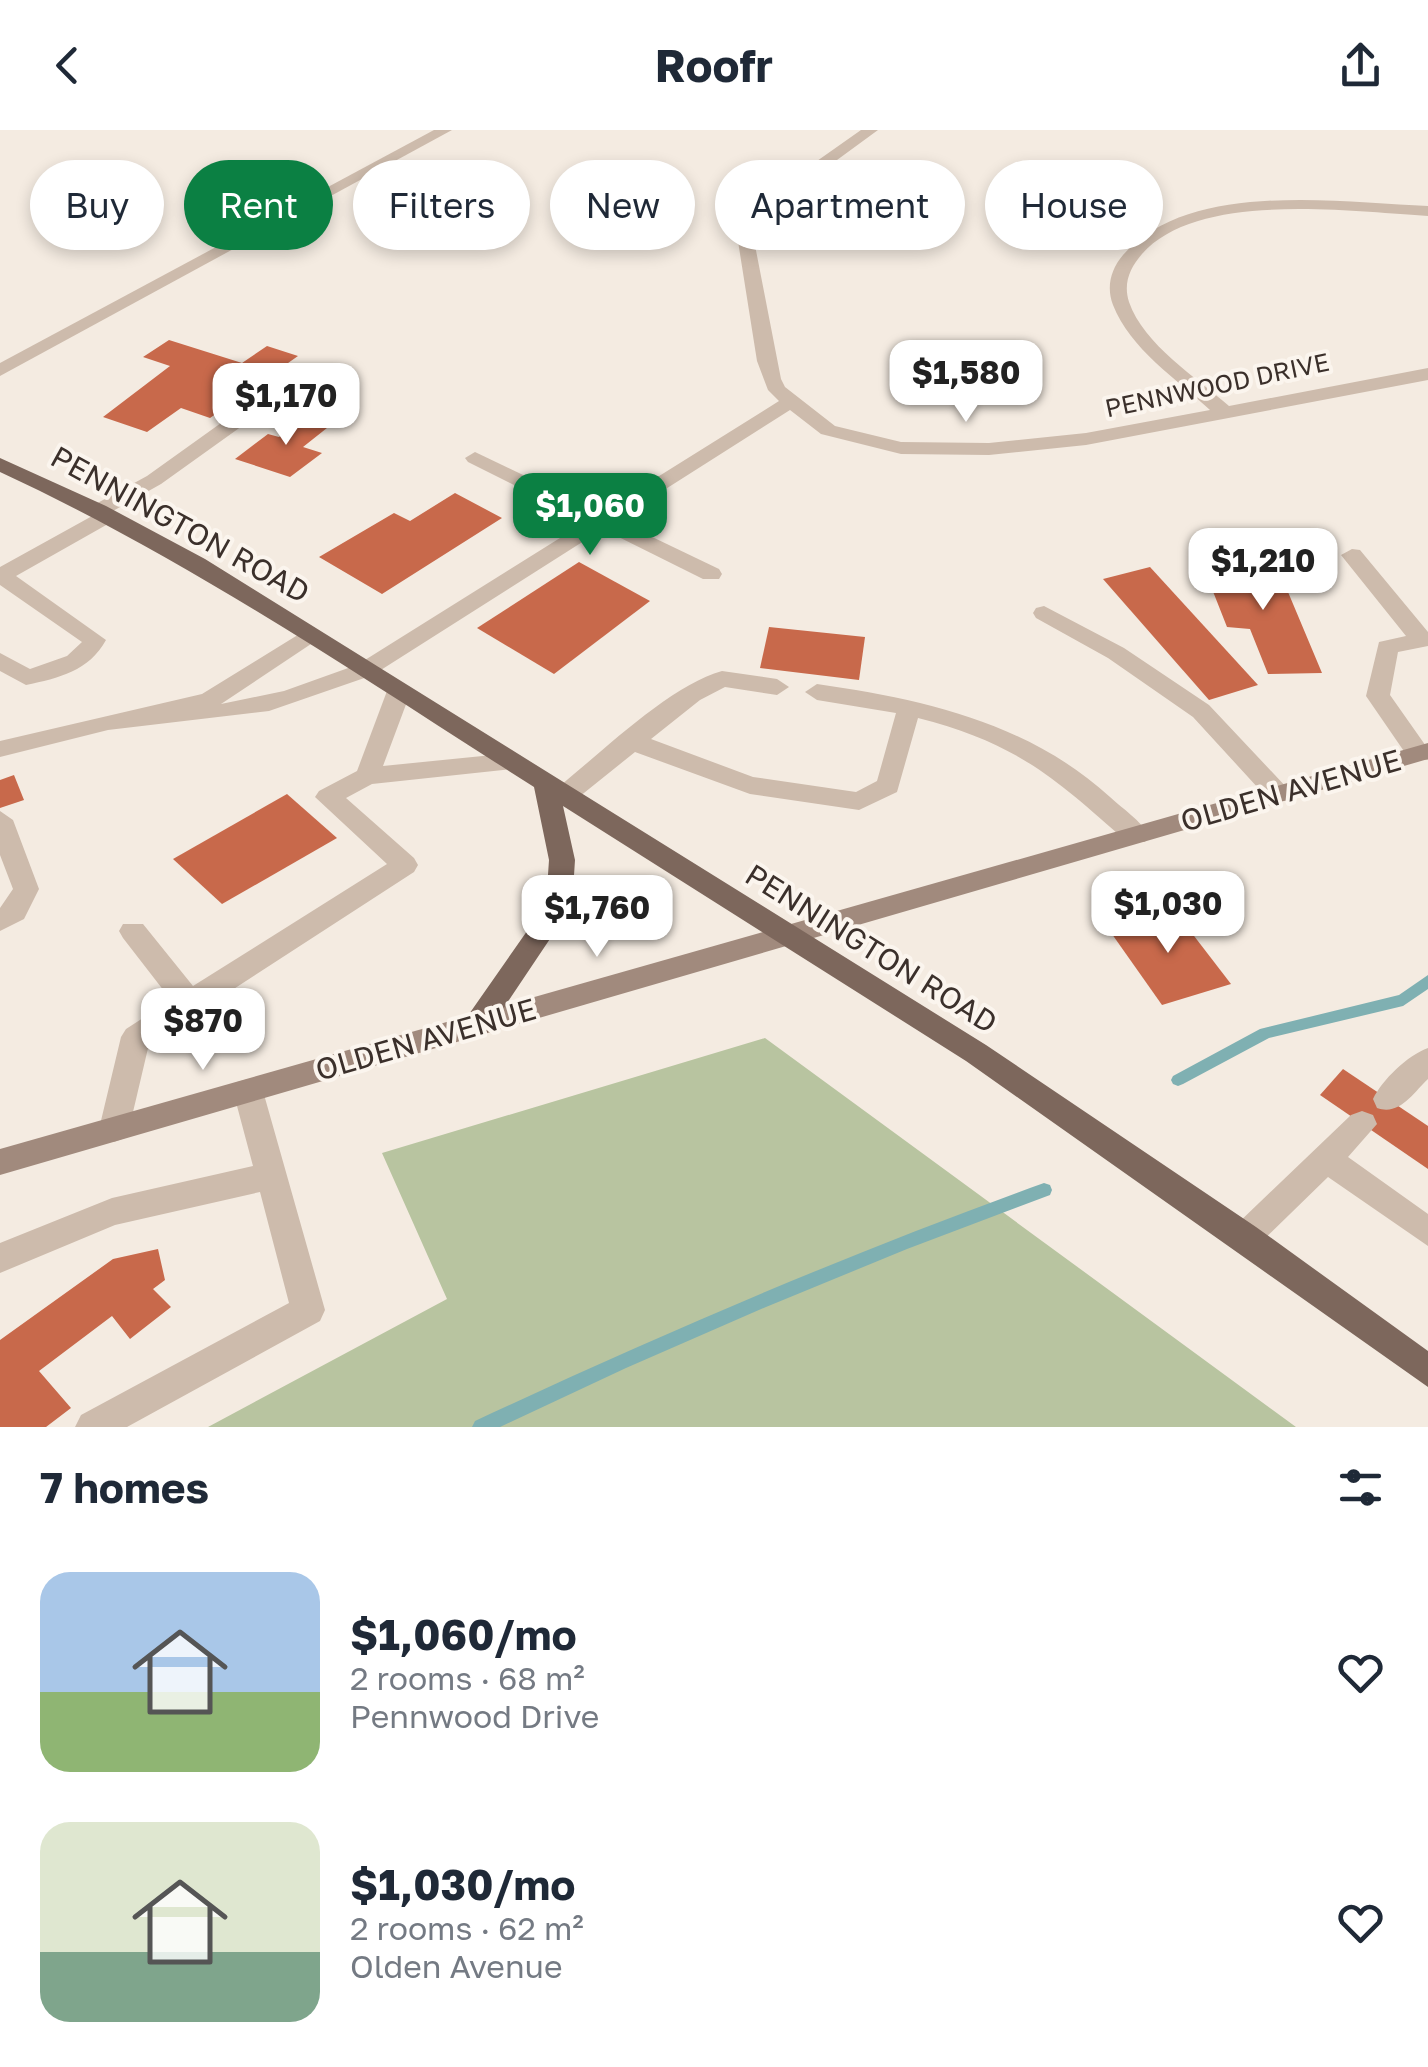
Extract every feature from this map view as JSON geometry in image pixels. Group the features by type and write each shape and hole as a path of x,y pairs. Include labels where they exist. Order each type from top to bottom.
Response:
{"main road":[{"name":"PENNINGTON ROAD","path":"0,464 103,513 309,634 976,1053 1245,1238 1428,1371"},
{"name":"OLDEN AVENUE","path":"0,1162 1424,753"},
{"path":"477,1025 559,906 562,860 555,788"}],"street":[{"path":"0,370 446,130"},
{"path":"168,712 218,716 291,701 365,670 788,403 774,385 745,235 760,209 870,130"},
{"path":"1224,412 1136,329 1123,308 1119,273 1129,254 1166,228 1219,212 1287,207 1428,211"},
{"name":"PENNWOOD DRIVE","path":"788,403 826,427 860,439 966,449 1088,441 1366,381 1428,374"},
{"path":"0,660 26,677 74,662 90,652 95,640 0,576 154,480 249,412 311,392"},
{"path":"475,458 711,574"},
{"path":"1352,555 1425,640 1387,648 1378,696 1424,753"},
{"path":"1044,614 1116,653 1201,710 1279,794"},
{"path":"0,749 210,700 309,634"},
{"path":"555,788 631,742 692,694 722,679 777,687"},
{"path":"367,776 399,691"},
{"path":"817,692 909,709 970,726 1048,761 1136,836"},
{"path":"631,742 750,785 859,800 888,786 909,709"},
{"path":"114,1130 136,1036 405,865 328,797 367,776 512,762"},
{"path":"0,820 26,889 14,912 0,921"},
{"path":"133,931 189,1002"},
{"path":"1388,1099 1428,1060"},
{"path":"94,1427 308,1310 248,1091"},
{"path":"1245,1238 1362,1124"},
{"path":"1326,1159 1428,1232"},
{"path":"0,1258 112,1212 271,1176"}],"green space":[{"path":"765,1038 1296,1427 208,1427 447,1299 382,1153"}],"building":[{"path":"169,340 242,363 267,346 298,356 210,418 181,408 147,432 103,417 170,366 143,357"},
{"path":"307,416 332,424 303,447 322,453 290,477 235,459 268,434 279,437"},
{"path":"455,493 502,518 382,594 319,557 394,513 410,521"},
{"path":"1201,561 1275,561 1322,673 1268,674 1250,629 1227,627"},
{"path":"579,562 650,601 554,674 477,628"},
{"path":"1150,567 1258,685 1209,700 1103,579"},
{"path":"769,627 865,637 859,680 760,668"},
{"path":"14,775 24,800 0,808 0,780"},
{"path":"287,794 337,838 222,904 173,859"},
{"path":"1171,906 1231,984 1162,1005 1107,927"},
{"path":"1343,1069 1428,1126 1428,1169 1320,1095"},
{"path":"158,1249 165,1280 153,1289 171,1307 130,1339 112,1316 39,1371 71,1408 46,1427 0,1427 0,1340 113,1259"}],"waterway":[{"path":"1178,1080 1265,1033 1403,1000 1428,981"},
{"path":"481,1427 760,1301 1044,1190"}]}
